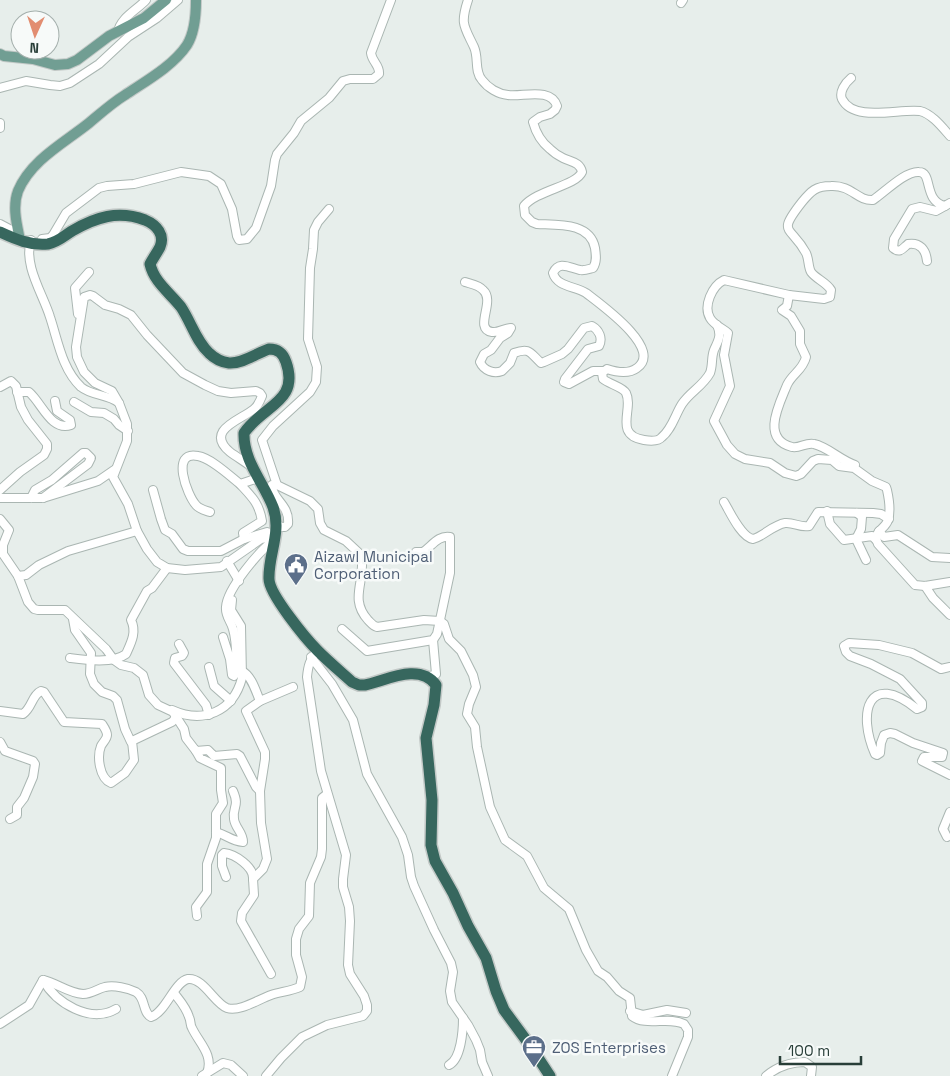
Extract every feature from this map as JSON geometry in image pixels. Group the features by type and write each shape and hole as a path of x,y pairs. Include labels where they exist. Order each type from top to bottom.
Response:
{"highway":[{"path":"0,232 23,239 53,243 85,224 110,215 117,214 142,219 156,226 161,239 160,247 150,264 155,278 180,308 208,352 216,358 231,363 239,362 268,349 281,352 285,359 290,379 289,388 244,433 245,446 255,473 273,507 276,532 269,572 270,587 314,654 352,682 359,685 372,684 403,674 428,677 436,685 436,694 426,738 432,800 431,845 435,861 486,958 496,992 504,1010 530,1044 550,1076"}],"main road":[{"path":"0,54 33,59 55,65 68,64 78,60 118,32 144,18 166,0"},
{"path":"23,239 15,216 18,192 29,174 49,153 112,103 146,83 170,63 187,45 195,17 193,0"}],"street":[{"path":"118,32 120,23 146,0"},
{"path":"0,88 26,81 50,86 70,83 99,64 128,37 157,18 178,0"},
{"path":"0,224 23,239 46,239 53,236 66,213 100,188 134,184 180,172 209,176 221,184 232,209 237,236 239,240 247,239 256,228 271,186 274,160 301,121 329,98 343,81 350,79 373,79 379,74 371,53 391,0"},
{"path":"465,282 479,287 486,293 488,302 484,324 486,329 496,332 510,328 508,333 500,338 484,354 480,362 483,368 493,372 502,371 510,363 514,352 524,349 541,362 544,362 562,354 573,344 584,328 592,326 599,333 599,346 588,349 564,382 569,384 593,371 607,369 615,372 633,371 639,367 643,360 644,351 638,340 586,293 578,288 558,282 553,273 559,266 580,270 593,268 596,255 594,244 575,226 532,222 523,209 528,202 544,192 577,178 582,172 581,168 550,150 536,132 533,122 555,110 557,106 553,99 535,94 506,95 497,92 482,80 478,74 477,54 466,32 463,19 464,9 468,0"},
{"path":"851,78 841,95 843,100 850,106 866,112 920,111 929,115 950,136"},
{"path":"0,123 0,128"},
{"path":"876,540 879,531 886,525 889,519 886,487 872,481 854,468 839,466 832,460 818,459 813,461 801,474 796,476 785,473 770,463 745,459 735,454 717,429 714,421 730,386 724,355 728,333 709,317 708,307 711,294 722,281 730,280 789,295 828,299 832,295 829,286 811,272 807,254 788,227 790,219 811,191 829,186 838,186 848,188 862,199 873,200 908,175 919,172 926,176 933,198 938,203 948,204"},
{"path":"927,261 924,250 919,245 908,244 899,251 894,248 894,239 912,209 920,207 936,211 948,204"},
{"path":"277,485 262,440 273,426 306,397 316,382 317,366 308,339 310,268 314,230 329,209"},
{"path":"23,239 36,283 50,316 61,354 69,370 82,388 113,398 119,404"},
{"path":"80,323 75,288 89,272"},
{"path":"789,295 788,306 782,310 791,316 800,330 800,344 806,357 803,366 792,376 778,404 774,419 775,432 779,438 790,446 797,447 808,443 816,444 844,461 856,465 860,472"},
{"path":"240,484 255,473 229,451 222,442 222,434 226,426 255,409 262,396 260,393 224,392 205,385 183,373 146,334 131,315 105,305 93,296 86,296 83,299 76,347 77,357 84,372 95,383 112,391 119,404 128,432 127,441 113,479 128,504 137,531 147,550 157,562 167,568 185,570 221,567 261,539 276,532"},
{"path":"602,371 603,379 626,393 628,404 626,424 629,431 634,437 658,440 666,433 685,400 701,386 711,370 714,351 720,337 716,324"},
{"path":"0,387 11,381 16,386 21,407 28,420 47,444 47,450 44,455 20,472 0,490"},
{"path":"17,392 29,392 38,401 51,420 64,426 71,425 70,420 57,411 54,401"},
{"path":"74,402 92,412 104,414 114,419 128,432"},
{"path":"31,498 35,490 52,480 83,453 86,453 91,458 88,464 43,498"},
{"path":"210,512 202,510 194,504 183,478 183,465 188,457 192,455 204,458 228,474 253,498 259,508 262,521 243,533 244,540"},
{"path":"0,498 43,498 98,481 116,468"},
{"path":"222,637 230,659 232,675 234,676 237,671 234,630 227,616 226,605 247,568 267,546 276,532 288,524 284,506 272,490 272,485 277,485 310,501 318,509 320,522 324,530 346,541 361,555 362,572 358,589 360,609 374,626 424,620 440,621 444,624 450,639 461,652 473,675 476,687 467,714 475,727 477,747 490,806 506,840 527,856 544,888 569,909 598,971 607,977 619,991 630,998 630,1011 634,1019 672,1021 684,1024 688,1030 688,1037 672,1076"},
{"path":"153,490 160,519 165,530 172,534 185,550 194,552 221,551 244,540 276,532"},
{"path":"724,502 748,538 786,523 792,523 801,527 809,526 815,514 827,512 882,514 889,519"},
{"path":"827,512 830,524 844,540 872,536 915,585 925,586 950,582"},
{"path":"856,539 861,529 862,517 857,512"},
{"path":"0,519 8,526 9,530 3,545 2,555 18,576 28,602 34,609 65,610 106,649 114,660 122,665 134,668 143,675 150,695 158,705 173,713 195,716 209,715 219,711 231,701 240,685 242,671 241,626 231,610 234,588"},
{"path":"18,576 26,574 39,565 68,551 137,531"},
{"path":"879,531 884,537 898,535 932,557 950,558"},
{"path":"416,552 423,552 435,541 444,537 450,537 450,572 437,634 433,640 436,674 428,677"},
{"path":"856,539 866,560"},
{"path":"228,562 239,580"},
{"path":"70,658 114,660 126,654 133,634 134,626 131,620 147,590 152,588 167,568"},
{"path":"925,586 933,598 950,615"},
{"path":"0,711 23,714 29,709 38,692 44,692 64,722 102,724 107,733 101,747 101,766 107,782 110,783 125,773 134,760 131,742 125,729 117,700 114,696 102,692 94,684 90,674 90,650 75,630 73,619"},
{"path":"342,629 367,650 433,640"},
{"path":"950,667 942,669 922,657 879,645 849,643 844,646 850,656 900,678 922,703 922,707 917,709 899,697 890,695 877,696 871,699 868,704 867,726 875,754 878,755 880,753 884,736 890,733 895,734 913,743 943,753 942,757 924,757 922,761 950,775"},
{"path":"179,644 184,652 183,655 175,658 174,664 206,705 209,715"},
{"path":"266,1076 302,1037 326,1025 362,1016 367,1011 364,996 350,974 348,965 350,920 349,907 343,888 346,855 322,771 307,677 308,667 314,654"},
{"path":"314,654 355,724 367,774 402,837 408,855 412,881 451,963 453,972 450,997 468,1025 480,1050 482,1062 488,1076"},
{"path":"209,667 214,686 231,701"},
{"path":"242,671 246,672 251,680 260,702"},
{"path":"253,879 263,869 267,859 261,824 260,791 265,752 246,713 260,702 293,687"},
{"path":"131,742 172,722 173,713"},
{"path":"173,713 184,729 186,738 200,758 222,769 221,790 223,803 216,814 216,838 207,864 207,892 196,907 197,916"},
{"path":"1,747 5,751 33,760 35,764 33,777 24,798 18,803 17,815 10,819"},
{"path":"196,751 208,750 214,756 239,754 260,791"},
{"path":"216,832 224,834 234,841 242,842 242,835 234,818 237,801 233,791"},
{"path":"43,980 84,994 93,993 105,987 134,991 141,995 147,1014 151,1017 157,1014 184,981 194,980 225,1007 231,1008 238,1008 272,994 300,987 302,977 296,955 296,938 299,929 310,916 310,883 321,857 322,849 322,798 328,794"},
{"path":"947,837 944,829 950,812"},
{"path":"226,877 222,866 222,856 226,853 236,857 252,871 254,895 242,914 241,921 271,974"},
{"path":"43,980 56,996 76,1010 105,1014 116,1009"},
{"path":"0,1024 29,1005 43,980"},
{"path":"174,993 185,1006 192,1028 207,1054 209,1063 204,1074"},
{"path":"630,1011 643,1015 666,1010 686,1013"},
{"path":"449,1065 455,1062 458,1056 463,1018"},
{"path":"766,1076 781,1066 805,1062 812,1067 811,1076"},
{"path":"204,1074 218,1065 227,1063 244,1076"}],"place":[{"name":"Aizawl Municipal Corporation","path":"296,586"},
{"name":"ZOS Enterprises","path":"534,1068"}]}
